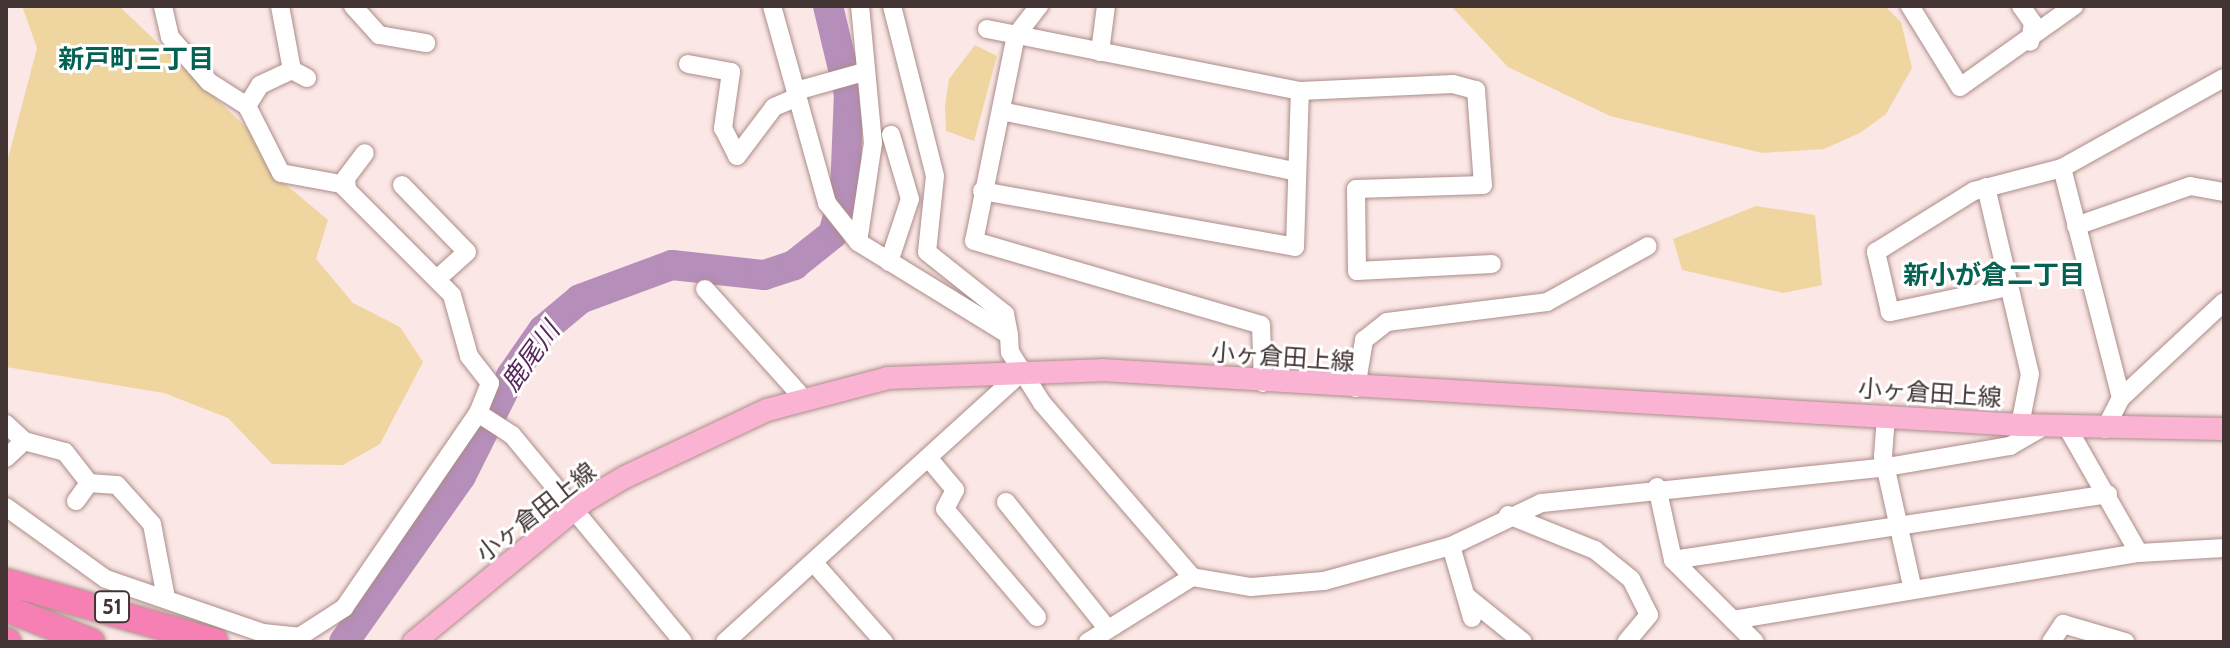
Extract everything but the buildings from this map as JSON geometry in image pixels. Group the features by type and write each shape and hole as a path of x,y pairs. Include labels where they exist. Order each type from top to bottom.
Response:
{"highway":[{"name":"51","path":"6,582 115,608 215,642"},
{"name":"51","path":"6,608 91,642"}],"main road":[{"name":"小ヶ倉田上線","path":"414,642 570,514 713,431 803,398 888,378 1024,370 2020,425 2224,429"}],"street":[{"path":"6,507 106,579 281,636 332,622 478,413 490,383 469,356 460,306 437,279 347,189 281,173 247,106 209,82 170,37 163,6"},
{"path":"247,106 260,85 299,74 280,6"},
{"path":"353,6 379,35 426,43"},
{"path":"772,6 827,203 858,242 1009,335"},
{"path":"858,242 873,166 860,6"},
{"path":"892,6 935,176 927,252 1005,314 1009,335 1042,403 1192,577 1251,587 1306,584 1451,546 1508,515 1596,492 1887,467 2010,446 2057,426 2108,494 2139,553"},
{"path":"1039,6 1016,35 974,241 1261,325 1263,383"},
{"path":"1100,52 1106,6"},
{"path":"1910,6 1960,87 2030,42 2074,6"},
{"path":"2021,6 2033,23 2030,42"},
{"path":"987,29 1300,91 1453,84 1476,90 1483,193 1356,189 1357,271 1492,264"},
{"path":"688,64 731,72 723,128 737,156 774,107 827,82 864,72"},
{"path":"2008,287 1890,312 1876,252 1986,187 2062,168 2224,78"},
{"path":"982,191 1295,247 1293,171 1300,91"},
{"path":"1001,111 1293,171"},
{"path":"889,262 910,199 891,135"},
{"path":"347,189 346,178 365,153"},
{"path":"2062,168 2121,398"},
{"path":"402,185 467,252 437,279"},
{"path":"2076,226 2190,186 2224,192"},
{"path":"1986,187 2030,374 2020,425"},
{"path":"1356,388 1364,340 1387,322 1547,302 1648,246"},
{"path":"705,289 803,398"},
{"path":"2105,429 2121,398 2224,302"},
{"path":"725,642 930,460 1024,370"},
{"path":"478,413 512,435 570,514 683,642"},
{"path":"1886,416 1887,467 1902,526 1913,590"},
{"path":"6,424 24,441 65,452 89,483 117,485 152,524 166,598"},
{"path":"6,458 24,441"},
{"path":"930,460 955,490 945,509 1037,617"},
{"path":"76,501 89,483"},
{"path":"1657,487 1673,560 1755,642"},
{"path":"1673,560 2108,494"},
{"path":"1006,502 1107,628"},
{"path":"1508,515 1595,550 1631,579 1649,615 1626,642"},
{"path":"1451,546 1472,618"},
{"path":"1733,620 2139,553 2224,548"},
{"path":"814,563 884,642"},
{"path":"1088,642 1192,577"},
{"path":"1466,596 1523,642"},
{"path":"2051,642 2063,624 2125,642"}],"shaded area":[{"path":"22,6 119,6 250,131 278,178 328,220 316,259 353,303 400,327 423,362 380,444 343,465 272,464 228,418 164,393 6,367 6,166 37,48"},
{"path":"1451,6 1885,6 1901,22 1912,68 1886,114 1860,133 1824,149 1762,153 1610,116 1508,67"},
{"path":"975,45 997,56 974,141 946,131 945,106 949,79"},
{"path":"1756,206 1815,215 1822,285 1783,293 1682,270 1673,239"}],"waterway":[{"name":"鹿尾川","path":"344,642 461,476 511,376 543,330 580,299 672,265 764,275 794,265 833,234 845,192 849,94 828,6"}],"district":[{"name":"新戸町三丁目","path":"136,60"},
{"name":"新小が倉二丁目","path":"1994,276"}]}
